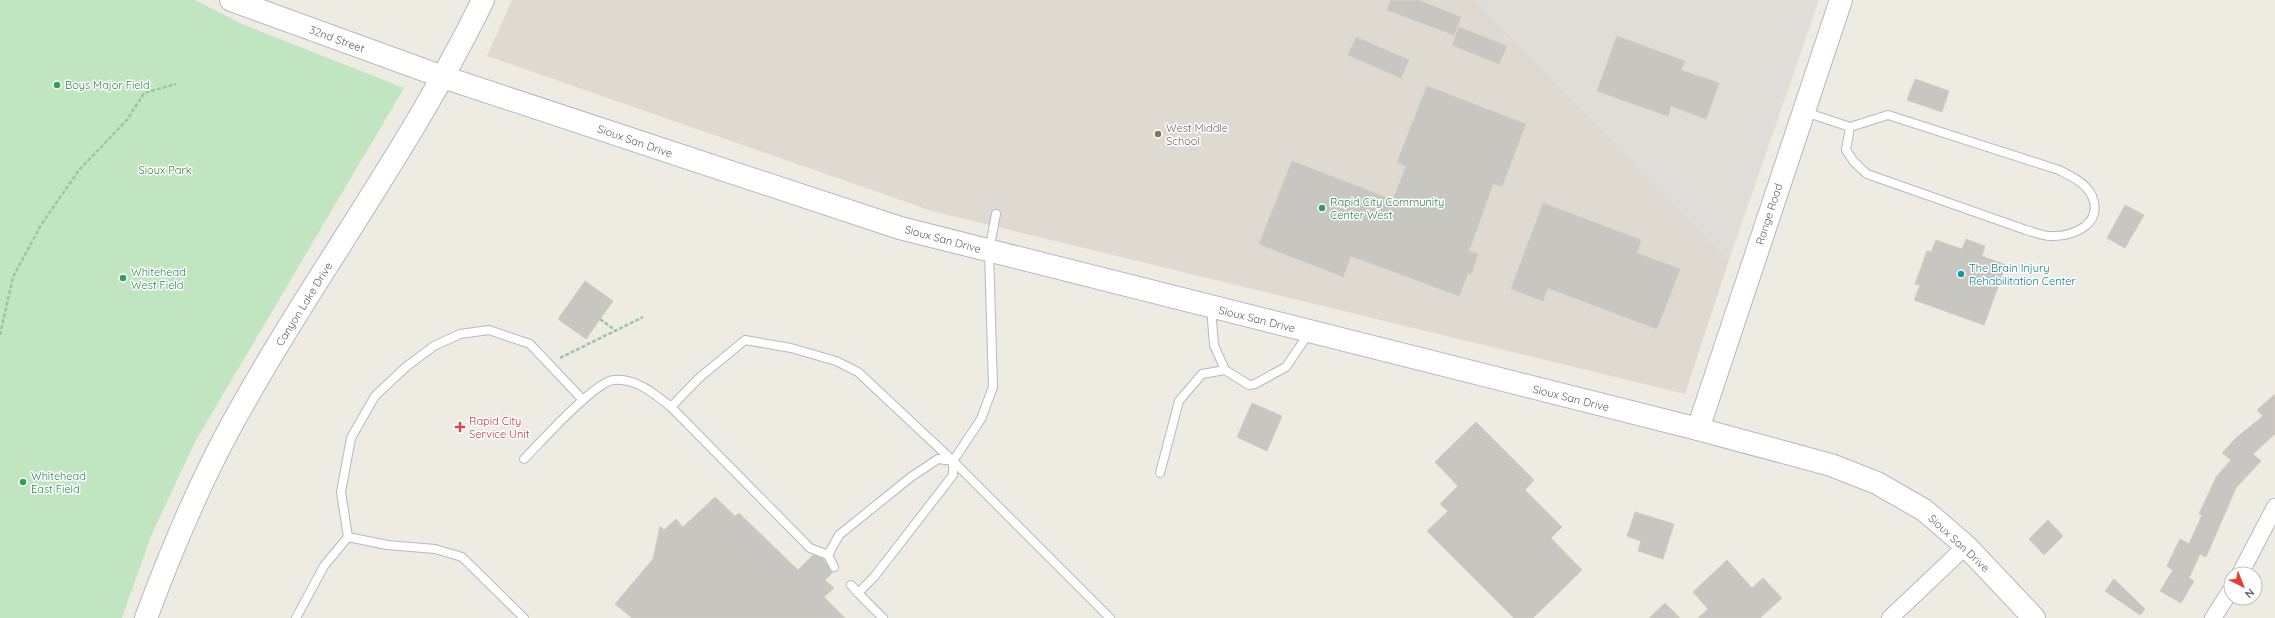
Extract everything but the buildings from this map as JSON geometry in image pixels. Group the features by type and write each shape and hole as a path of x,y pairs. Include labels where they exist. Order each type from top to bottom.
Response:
{"street":[{"name":"32nd Street","path":"231,0 443,77"},
{"name":"Canyon Lake Drive","path":"146,618 193,500 232,423 443,77 483,0"},
{"name":"Range Road","path":"1698,429 1841,0"},
{"name":"Sioux San Drive","path":"443,77 841,209 989,251 1211,308 1698,429 1831,465 1877,483 1924,510 1966,546 2034,618"},
{"path":"2244,566 2275,507"},
{"path":"1890,618 1966,546"},
{"path":"2213,618 2223,602"}],"lane":[{"path":"1803,111 1850,127 1888,115 2059,170 2076,178 2091,195 2094,205 2093,216 2089,226 2073,234 2050,236 2026,230 1867,174 1854,162 1846,150 1850,127"},
{"path":"858,593 874,577 953,475 954,461 981,419 993,387 989,251 996,214"},
{"path":"1211,308 1214,345 1225,370 1244,383 1255,384 1286,367 1310,332"},
{"path":"296,618 324,566 348,537 341,492 351,438 375,396 407,366 434,346 453,337 489,330 530,344 583,400"},
{"path":"671,407 699,378 745,340 775,345 836,361 858,372 954,461 1110,618"},
{"path":"1160,473 1179,401 1202,374 1225,370"},
{"path":"524,459 596,388 613,380 632,382 645,388 671,407 810,548 828,555 834,567"},
{"path":"828,555 839,535 911,477 938,459 954,461"},
{"path":"348,537 387,545 451,552 462,557 524,618"},
{"path":"851,585 883,618"}],"path":[{"path":"0,336 13,277 41,225 72,180 94,152 128,120 144,93 176,84"},
{"path":"543,358 557,355 561,359 643,317"},
{"path":"600,319 616,331"}],"shaded area":[{"name":"West Middle School","path":"512,0 1476,0 1729,260 1685,394 932,211 487,56"},
{"path":"1476,0 1819,0 1729,260"}],"green space":[{"name":"Sioux Park","path":"0,0 195,0 242,24 404,88 195,442 151,536 122,618 0,618"}],"place":[{"name":"Boys Major Field","path":"57,85"},
{"name":"West Middle School","path":"1158,134"},
{"name":"Rapid City Community Center West","path":"1322,208"},
{"name":"The Brain Injury Rehabilitation Center","path":"1961,274"},
{"name":"Whitehead West Field","path":"123,278"},
{"name":"Rapid City Service Unit","path":"460,427"},
{"name":"Whitehead East Field","path":"23,482"}]}
